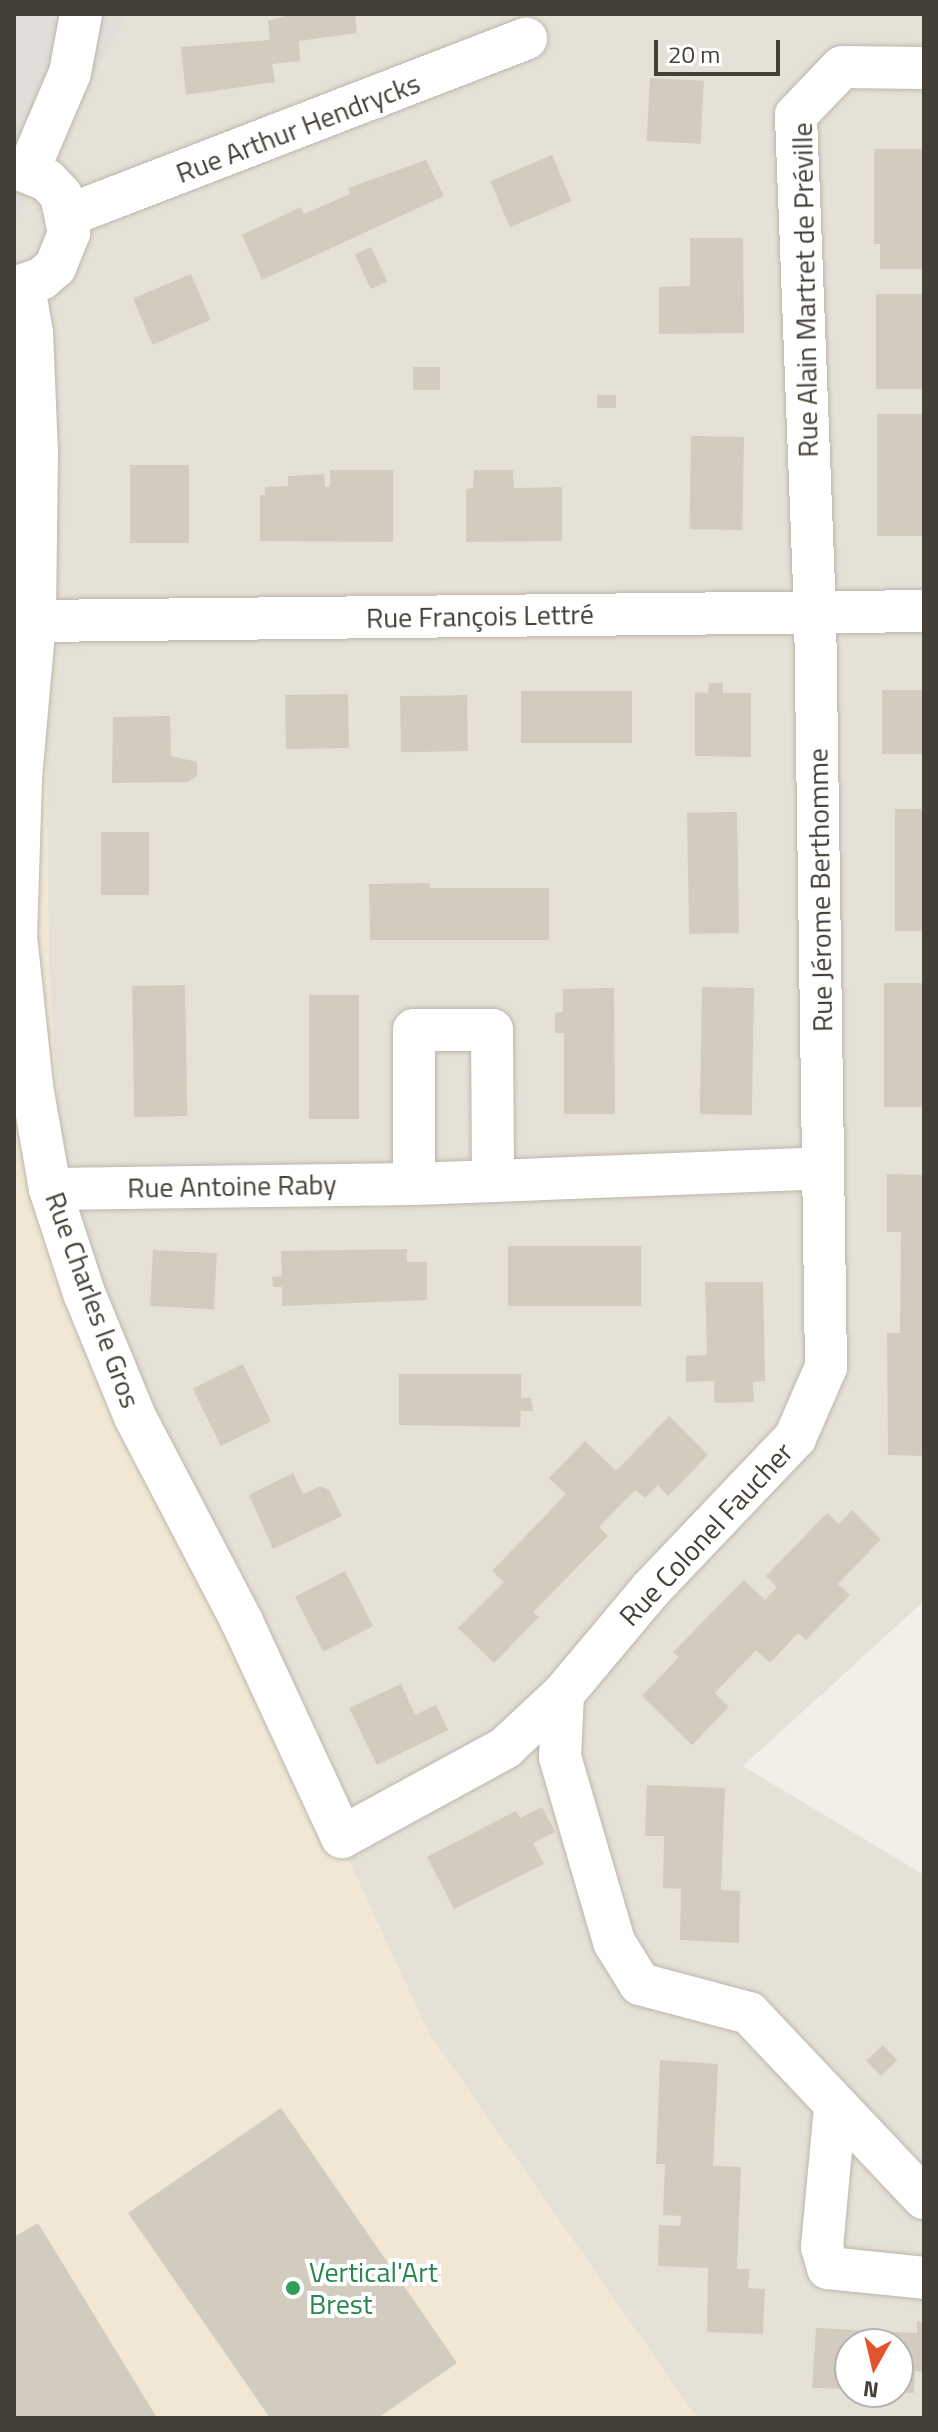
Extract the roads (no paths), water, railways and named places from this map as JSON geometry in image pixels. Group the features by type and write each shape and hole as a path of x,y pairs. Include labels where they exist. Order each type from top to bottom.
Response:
{"street":[{"path":"19,287 41,279 60,259 69,233 69,215 61,195 21,168 70,73 81,14"},
{"name":"Rue Arthur Hendrycks","path":"69,215 526,39"},
{"name":"Rue Alain Martret de Préville","path":"815,612 796,115 842,67 924,68"},
{"name":"Rue Charles le Gros","path":"19,287 32,333 36,437 35,621 16,936 32,1086 50,1189 84,1293 135,1417 235,1608 342,1837"},
{"name":"Rue François Lettré","path":"35,621 924,611"},
{"name":"Rue Jérome Berthomme","path":"815,612 823,1168"},
{"path":"414,1184 414,1030 492,1030 493,1181"},
{"name":"Rue Antoine Raby","path":"50,1189 414,1184 823,1168"},
{"name":"Rue Colonel Faucher","path":"342,1837 505,1748 563,1694 651,1589 795,1438 826,1367 823,1168"},
{"path":"563,1694 560,1757 614,1942 640,1984 749,2013 924,2198"},
{"path":"835,2107 822,2247 828,2268 924,2278"}],"place":[{"name":"Vertical'Art Brest","path":"293,2288"}]}
